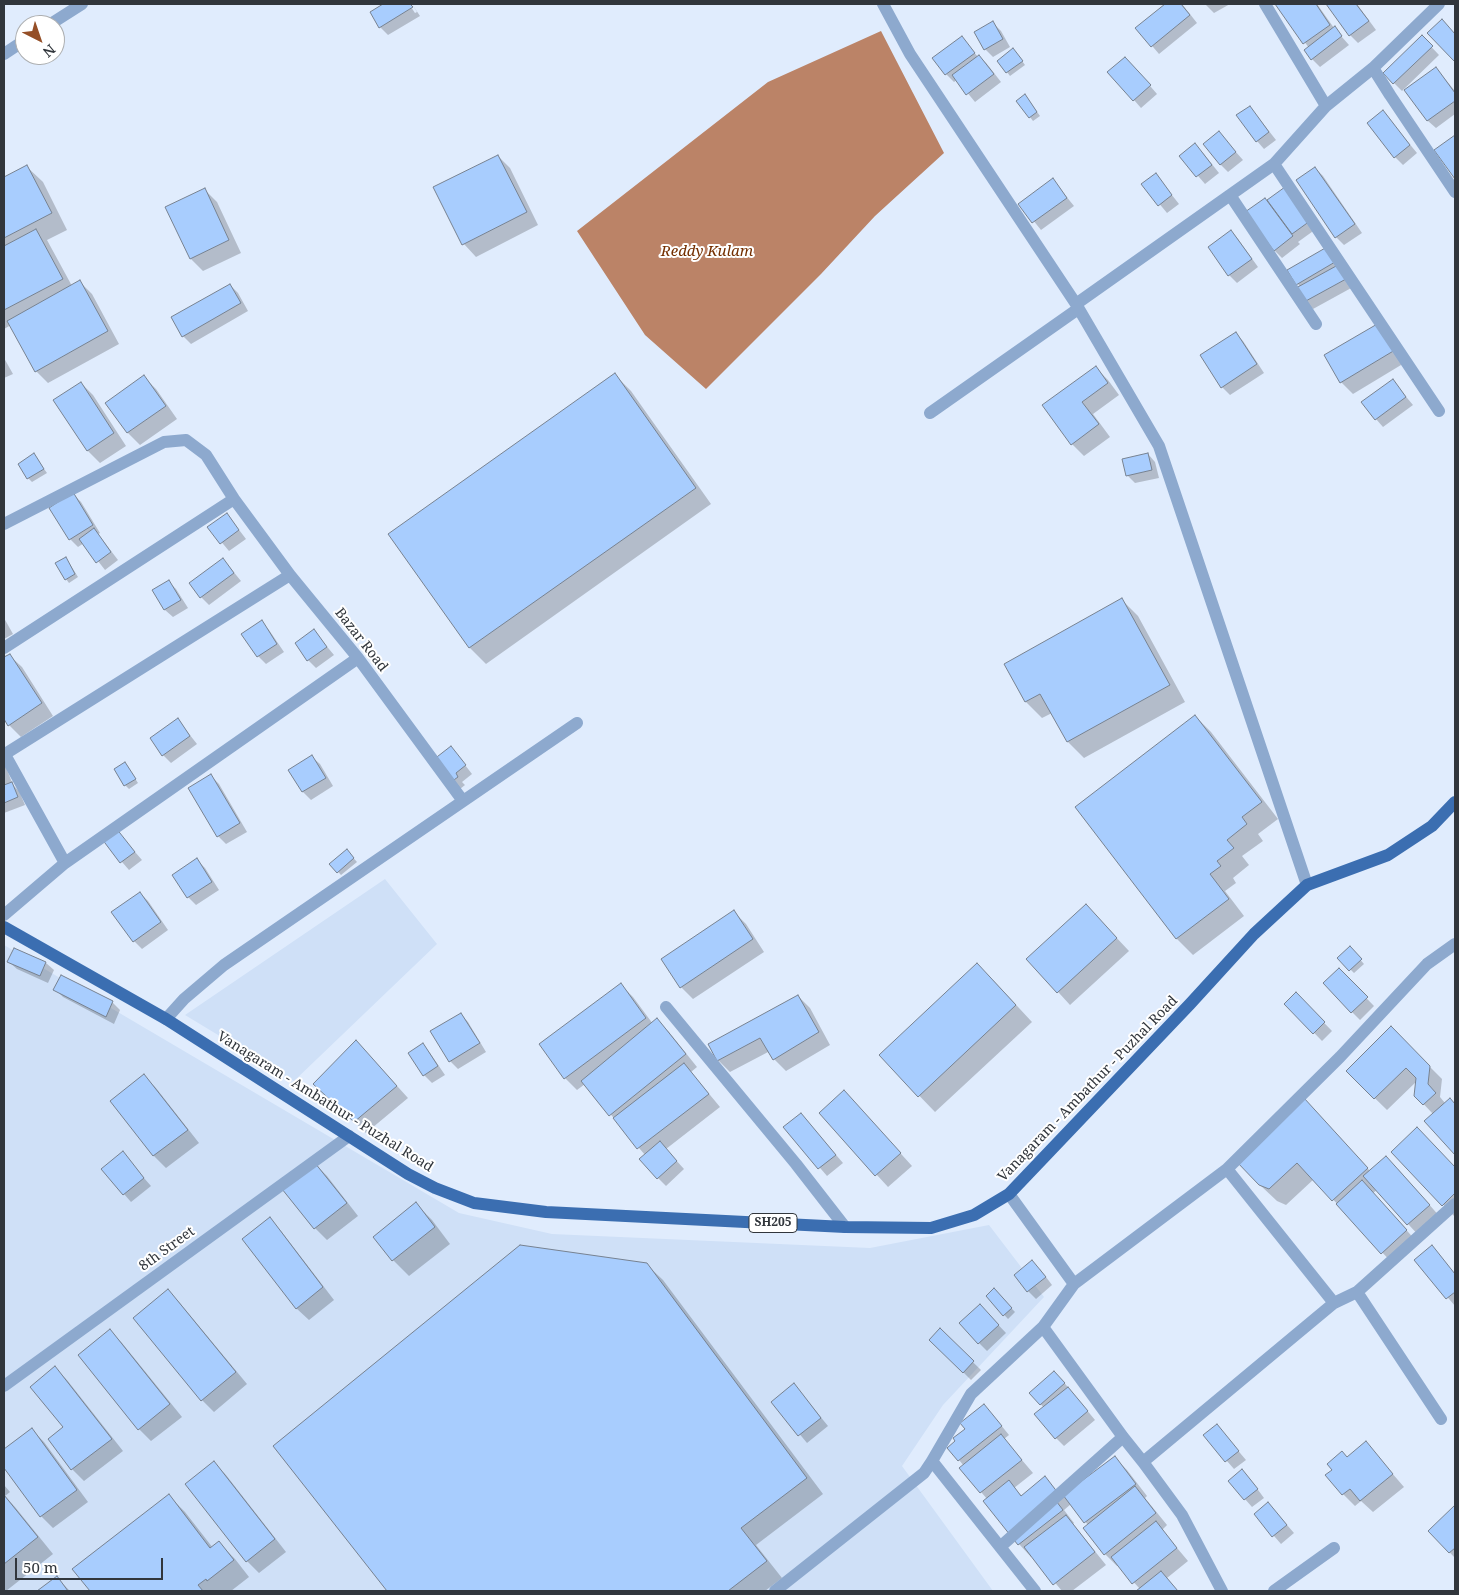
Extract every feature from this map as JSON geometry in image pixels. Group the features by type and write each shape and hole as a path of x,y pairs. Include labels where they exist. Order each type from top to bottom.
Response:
{"main road":[{"name":"Vanagaram - Ambathur - Puzhal Road","path":"4,927 166,1019 408,1174 435,1188 474,1203 546,1212 845,1227 931,1228 974,1215 1010,1194 1254,934 1308,884 1388,855 1432,826 1455,802"}],"street":[{"path":"65,15 82,4"},
{"path":"883,4 910,54 1077,306 1159,446 1308,884"},
{"path":"1265,4 1326,106"},
{"path":"930,413 1274,164 1326,106 1373,68 1439,4"},
{"path":"4,54 15,47"},
{"path":"1373,68 1455,192"},
{"path":"1274,164 1439,411"},
{"path":"1230,195 1316,324"},
{"name":"Bazar Road","path":"4,524 164,442 186,440 206,455 234,499 290,575 358,658 462,801"},
{"path":"4,648 234,499"},
{"path":"65,863 4,753 290,575"},
{"path":"4,915 65,863 358,658"},
{"path":"166,1019 184,999 224,966 577,722"},
{"path":"775,1591 924,1473 971,1394 1043,1327 1074,1284 1227,1169 1340,1057 1427,964 1455,944"},
{"path":"666,1007 796,1164 845,1227"},
{"name":"8th Street","path":"4,1386 349,1136"},
{"path":"1227,1169 1334,1303"},
{"path":"1010,1194 1074,1284"},
{"path":"1144,1462 1334,1303 1357,1292 1455,1204"},
{"path":"1357,1292 1442,1419"},
{"path":"1043,1327 1122,1437 1144,1462 1182,1515 1222,1591"},
{"path":"1000,1547 1122,1437"},
{"path":"932,1461 1035,1591"},
{"path":"1274,1591 1334,1548"}],"shaded area":[{"path":"385,879 437,944 294,1081 185,1015"},
{"path":"4,945 459,1213 552,1234 870,1248 989,1225 1044,1297 943,1405 902,1466 993,1591 4,1591"}],"water":[{"name":"Reddy Kulam","path":"881,31 944,153 875,216 821,274 706,389 645,335 577,231 768,82"}],"building":[{"path":"383,4 410,4 413,7 379,28 370,12"},
{"path":"1165,4 1181,4 1190,15 1151,47 1135,28"},
{"path":"1275,4 1316,4 1330,25 1303,44"},
{"path":"1326,4 1356,4 1369,21 1349,36"},
{"path":"1442,19 1455,34 1454,61 1427,33"},
{"path":"993,21 1003,39 984,50 974,32"},
{"path":"1335,26 1342,36 1311,60 1304,50"},
{"path":"1422,35 1433,46 1393,84 1383,73"},
{"path":"962,36 975,53 945,75 932,58"},
{"path":"1013,48 1023,61 1006,73 997,61"},
{"path":"979,55 994,74 966,95 952,75"},
{"path":"1125,57 1151,85 1133,101 1107,72"},
{"path":"1436,67 1455,93 1455,101 1427,121 1404,90"},
{"path":"1025,94 1037,112 1029,118 1016,101"},
{"path":"1250,106 1269,132 1256,142 1236,115"},
{"path":"1383,110 1410,145 1394,158 1367,123"},
{"path":"1219,131 1236,152 1220,165 1203,144"},
{"path":"1455,135 1455,179 1434,150"},
{"path":"1195,143 1212,165 1196,177 1179,156"},
{"path":"498,155 527,212 462,245 433,187"},
{"path":"27,165 52,213 4,238 4,177"},
{"path":"1315,167 1355,224 1335,238 1296,180"},
{"path":"1156,173 1172,195 1158,206 1141,184"},
{"path":"1053,178 1067,198 1032,223 1018,204"},
{"path":"1285,187 1310,221 1292,234 1267,200"},
{"path":"205,188 229,240 190,259 165,207"},
{"path":"1265,198 1293,236 1274,251 1245,212"},
{"path":"36,229 63,279 4,310 4,246"},
{"path":"1231,230 1252,259 1228,276 1208,247"},
{"path":"1327,247 1335,262 1296,285 1287,270"},
{"path":"1338,265 1346,279 1304,302 1296,288"},
{"path":"80,280 108,331 35,372 7,321"},
{"path":"230,284 241,303 182,337 171,317"},
{"path":"1379,323 1395,350 1340,383 1324,355"},
{"path":"1236,332 1257,364 1221,388 1200,355"},
{"path":"1096,366 1108,383 1082,402 1099,424 1071,445 1042,405"},
{"path":"615,373 696,488 469,648 388,534"},
{"path":"144,375 166,406 127,433 105,403"},
{"path":"1393,379 1406,397 1375,420 1361,402"},
{"path":"81,382 114,433 87,451 53,400"},
{"path":"34,453 44,469 27,479 18,464"},
{"path":"1148,453 1152,470 1126,476 1122,459"},
{"path":"73,492 93,525 69,540 49,508"},
{"path":"227,513 239,530 220,544 207,527"},
{"path":"94,528 111,552 96,563 79,539"},
{"path":"66,557 75,574 65,580 55,563"},
{"path":"223,558 234,573 200,598 189,583"},
{"path":"169,580 181,600 164,610 152,590"},
{"path":"1122,598 1170,685 1067,742 1040,694 1025,702 1004,664"},
{"path":"262,620 277,644 257,657 241,634"},
{"path":"314,629 327,647 307,661 295,643"},
{"path":"10,654 42,703 8,726 4,719 4,657"},
{"path":"1195,715 1262,802 1242,817 1247,824 1227,840 1234,848 1217,861 1221,866 1210,874 1229,899 1176,939 1075,807"},
{"path":"178,718 190,736 162,756 150,738"},
{"path":"451,746 466,765 456,773 458,777 451,782 433,760"},
{"path":"312,755 326,778 302,792 288,770"},
{"path":"125,762 136,779 124,786 114,769"},
{"path":"211,774 240,823 217,837 188,788"},
{"path":"12,782 18,797 4,803 4,785"},
{"path":"116,828 135,852 120,863 102,839"},
{"path":"347,849 354,858 337,873 329,864"},
{"path":"197,858 212,882 187,898 172,875"},
{"path":"140,892 161,922 133,942 111,912"},
{"path":"1086,904 1117,938 1057,993 1026,959"},
{"path":"734,910 753,939 680,988 661,959"},
{"path":"1350,946 1362,959 1349,971 1337,958"},
{"path":"14,948 46,962 40,976 7,962"},
{"path":"977,963 1016,1005 918,1097 879,1055"},
{"path":"1339,968 1368,997 1351,1013 1323,983"},
{"path":"61,975 113,1001 106,1017 53,990"},
{"path":"621,983 646,1018 564,1079 539,1044"},
{"path":"1296,992 1325,1022 1313,1034 1284,1004"},
{"path":"798,995 819,1032 773,1060 760,1038 717,1061 708,1044"},
{"path":"461,1013 480,1043 449,1062 430,1031"},
{"path":"657,1018 686,1054 609,1116 581,1081"},
{"path":"1391,1026 1430,1066 1428,1084 1436,1093 1423,1105 1414,1096 1416,1078 1406,1068 1374,1099 1346,1071"},
{"path":"356,1040 397,1086 354,1122 313,1084"},
{"path":"423,1043 438,1066 423,1076 408,1053"},
{"path":"684,1063 709,1094 637,1149 613,1118"},
{"path":"144,1074 188,1130 153,1156 110,1101"},
{"path":"844,1090 901,1153 875,1176 819,1113"},
{"path":"1304,1098 1368,1168 1332,1201 1297,1163 1269,1189 1259,1185 1236,1161"},
{"path":"1450,1098 1455,1104 1455,1155 1424,1121"},
{"path":"801,1113 836,1155 818,1169 783,1127"},
{"path":"1417,1127 1455,1167 1455,1193 1442,1206 1391,1152"},
{"path":"660,1141 677,1161 657,1179 639,1159"},
{"path":"123,1151 144,1178 123,1195 101,1169"},
{"path":"1386,1156 1430,1205 1407,1225 1363,1176"},
{"path":"315,1163 347,1203 314,1229 282,1189"},
{"path":"1362,1180 1407,1230 1381,1254 1336,1204"},
{"path":"416,1202 435,1227 392,1261 373,1237"},
{"path":"270,1217 323,1287 296,1309 242,1239"},
{"path":"520,1245 647,1263 807,1478 741,1528 767,1561 728,1591 387,1591 273,1446"},
{"path":"1432,1245 1455,1274 1455,1292 1446,1299 1414,1260"},
{"path":"1032,1260 1046,1277 1027,1292 1014,1275"},
{"path":"994,1288 1012,1308 1003,1316 986,1296"},
{"path":"168,1289 236,1372 201,1401 133,1318"},
{"path":"980,1304 999,1325 978,1344 959,1323"},
{"path":"940,1328 974,1361 963,1373 929,1340"},
{"path":"110,1329 170,1404 138,1430 78,1355"},
{"path":"55,1366 112,1439 71,1470 48,1439 63,1427 30,1387"},
{"path":"1054,1371 1065,1383 1040,1405 1029,1393"},
{"path":"794,1383 821,1418 798,1436 771,1402"},
{"path":"1068,1387 1088,1411 1055,1439 1034,1414"},
{"path":"984,1404 1002,1426 958,1461 947,1448 955,1441 953,1438 965,1429 960,1423"},
{"path":"1217,1424 1239,1451 1225,1462 1203,1435"},
{"path":"32,1428 77,1490 40,1517 4,1468 4,1449"},
{"path":"1001,1434 1022,1460 980,1493 959,1468"},
{"path":"1366,1441 1393,1474 1360,1501 1350,1489 1342,1495 1325,1475 1332,1470 1327,1464 1342,1451 1347,1457"},
{"path":"1115,1456 1136,1484 1084,1523 1063,1495"},
{"path":"214,1461 275,1539 246,1562 185,1484"},
{"path":"1242,1469 1258,1489 1244,1500 1228,1481"},
{"path":"1045,1476 1058,1493 1053,1497 1063,1510 1018,1545 983,1501 1009,1480 1021,1496"},
{"path":"1135,1486 1156,1513 1104,1555 1083,1528"},
{"path":"169,1494 210,1548 219,1541 234,1560 207,1581 206,1579 198,1585 203,1591 90,1591 72,1569"},
{"path":"4,1495 38,1537 4,1564"},
{"path":"1268,1502 1287,1525 1272,1537 1254,1514"},
{"path":"1455,1505 1455,1548 1449,1553 1428,1531"},
{"path":"1066,1515 1095,1552 1053,1585 1024,1547"},
{"path":"1156,1521 1177,1548 1132,1584 1111,1557"},
{"path":"1161,1571 1178,1591 1136,1591"},
{"path":"57,1576 68,1591 37,1591"}]}
